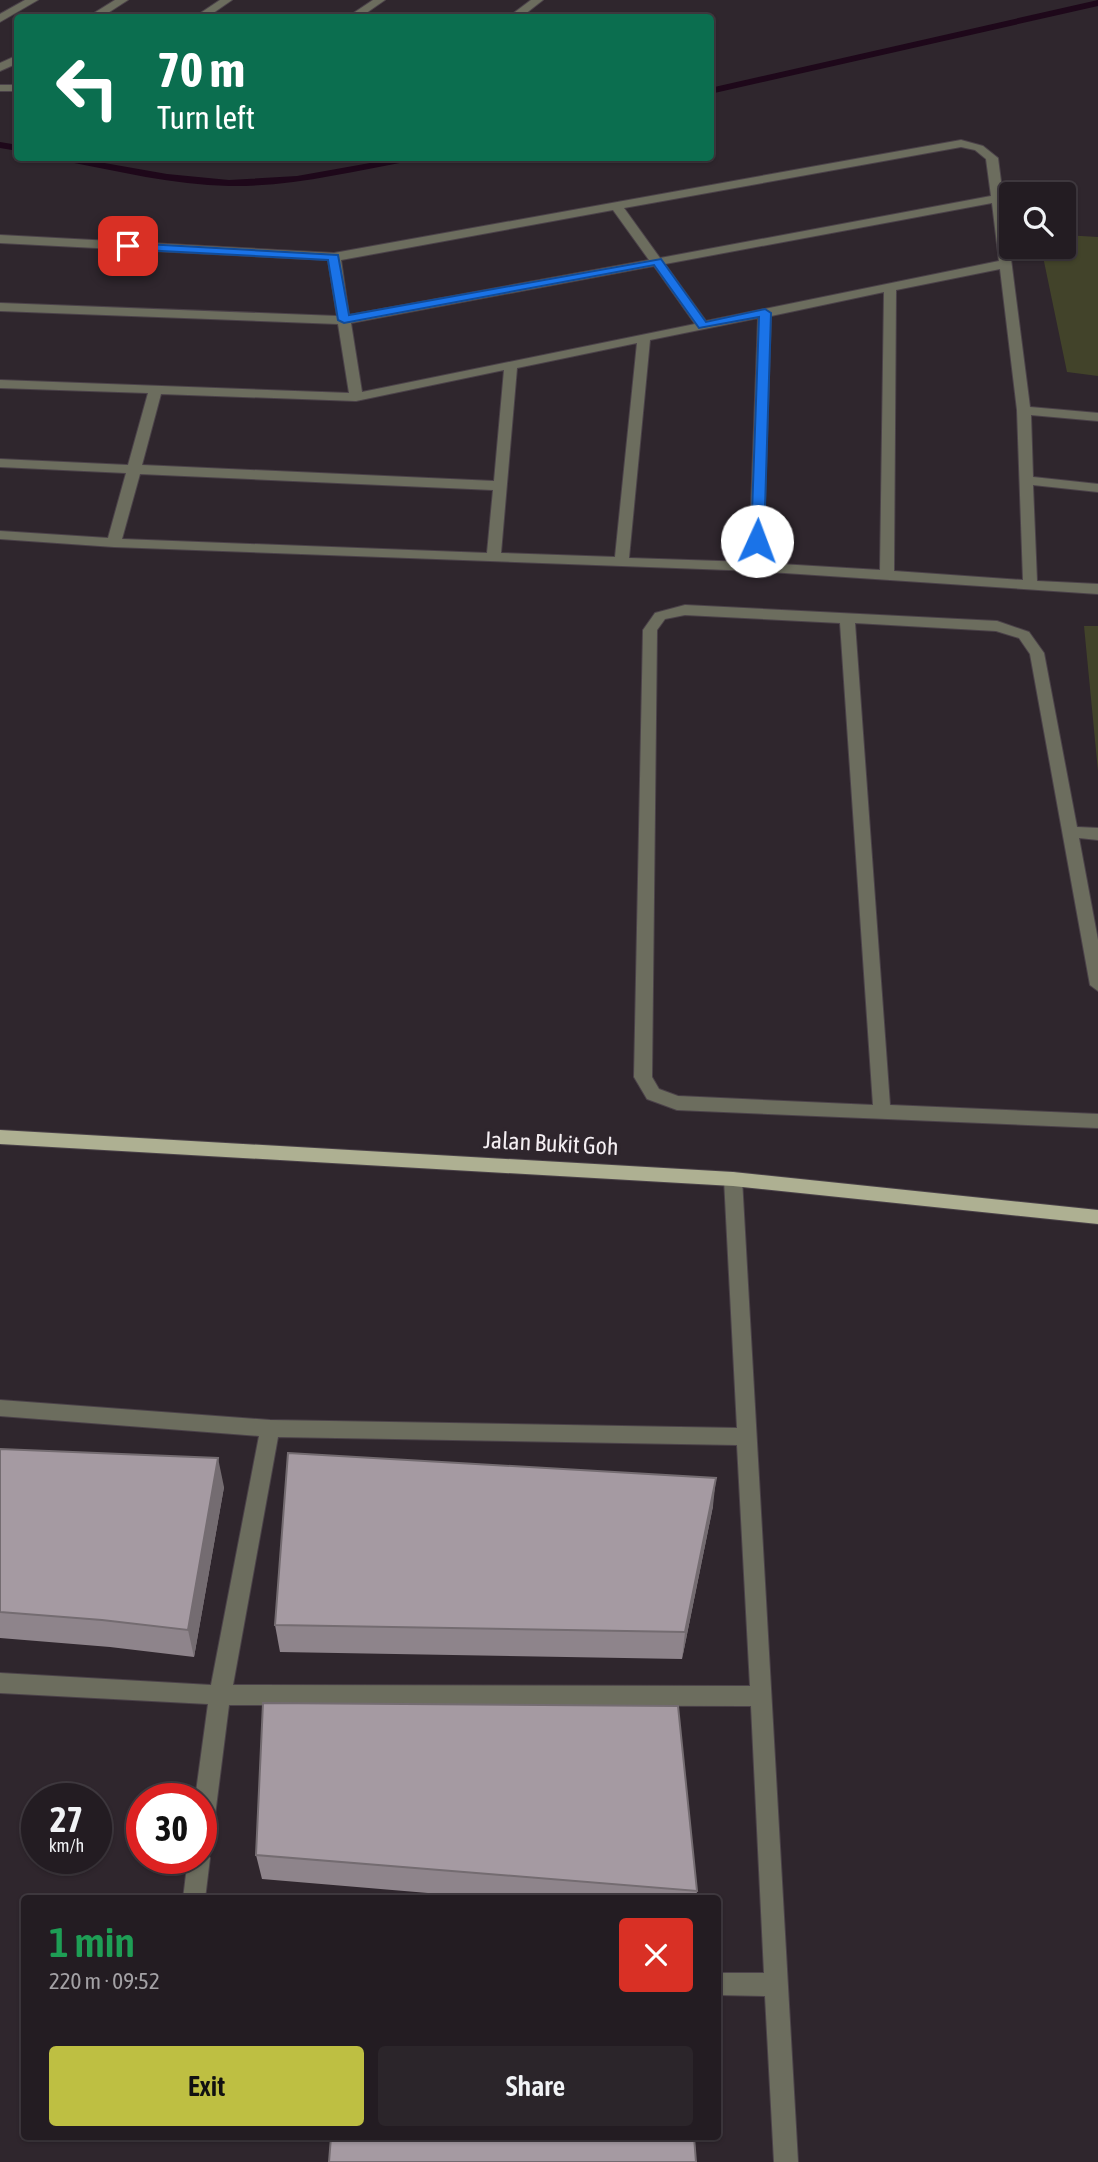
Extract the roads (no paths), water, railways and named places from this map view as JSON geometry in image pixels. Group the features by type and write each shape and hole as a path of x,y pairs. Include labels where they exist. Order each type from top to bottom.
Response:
{"main road":[{"name":"Jalan Bukit Goh","path":"0,1137 733,1179 1098,1217"}],"street":[{"path":"3,14 33,0"},
{"path":"99,14 123,0"},
{"path":"204,14 227,0"},
{"path":"357,14 380,0"},
{"path":"518,14 538,0"},
{"path":"0,239 334,257 961,143 979,148 992,158 1024,410 1030,584"},
{"path":"0,307 344,320 996,199"},
{"path":"616,205 703,326"},
{"path":"334,257 356,397"},
{"path":"0,384 155,392 356,397 1004,264"},
{"path":"887,575 890,288"},
{"path":"756,567 765,313"},
{"path":"622,561 644,340"},
{"path":"494,556 511,366"},
{"path":"114,543 155,392"},
{"path":"1024,410 1098,417"},
{"path":"0,463 502,486"},
{"path":"1025,480 1098,488"},
{"path":"0,535 114,543 756,567 1098,589"},
{"path":"1097,977 1037,653 1024,635 997,626 847,618 685,610 660,616 650,630 643,1077 653,1094 677,1103 1098,1121"},
{"path":"847,618 882,1111"},
{"path":"1069,832 1098,834"},
{"path":"733,1179 786,2162"},
{"path":"0,1408 270,1428 746,1437"},
{"path":"208,1783 220,1695 270,1428"},
{"path":"0,1683 220,1695 762,1696"},
{"path":"194,1895 197,1874"},
{"path":"721,1984 778,1985"}],"waterway":[{"path":"714,90 1098,3"},
{"path":"0,145 14,147"},
{"path":"80,161 167,177 229,183 297,178 394,161"}]}
